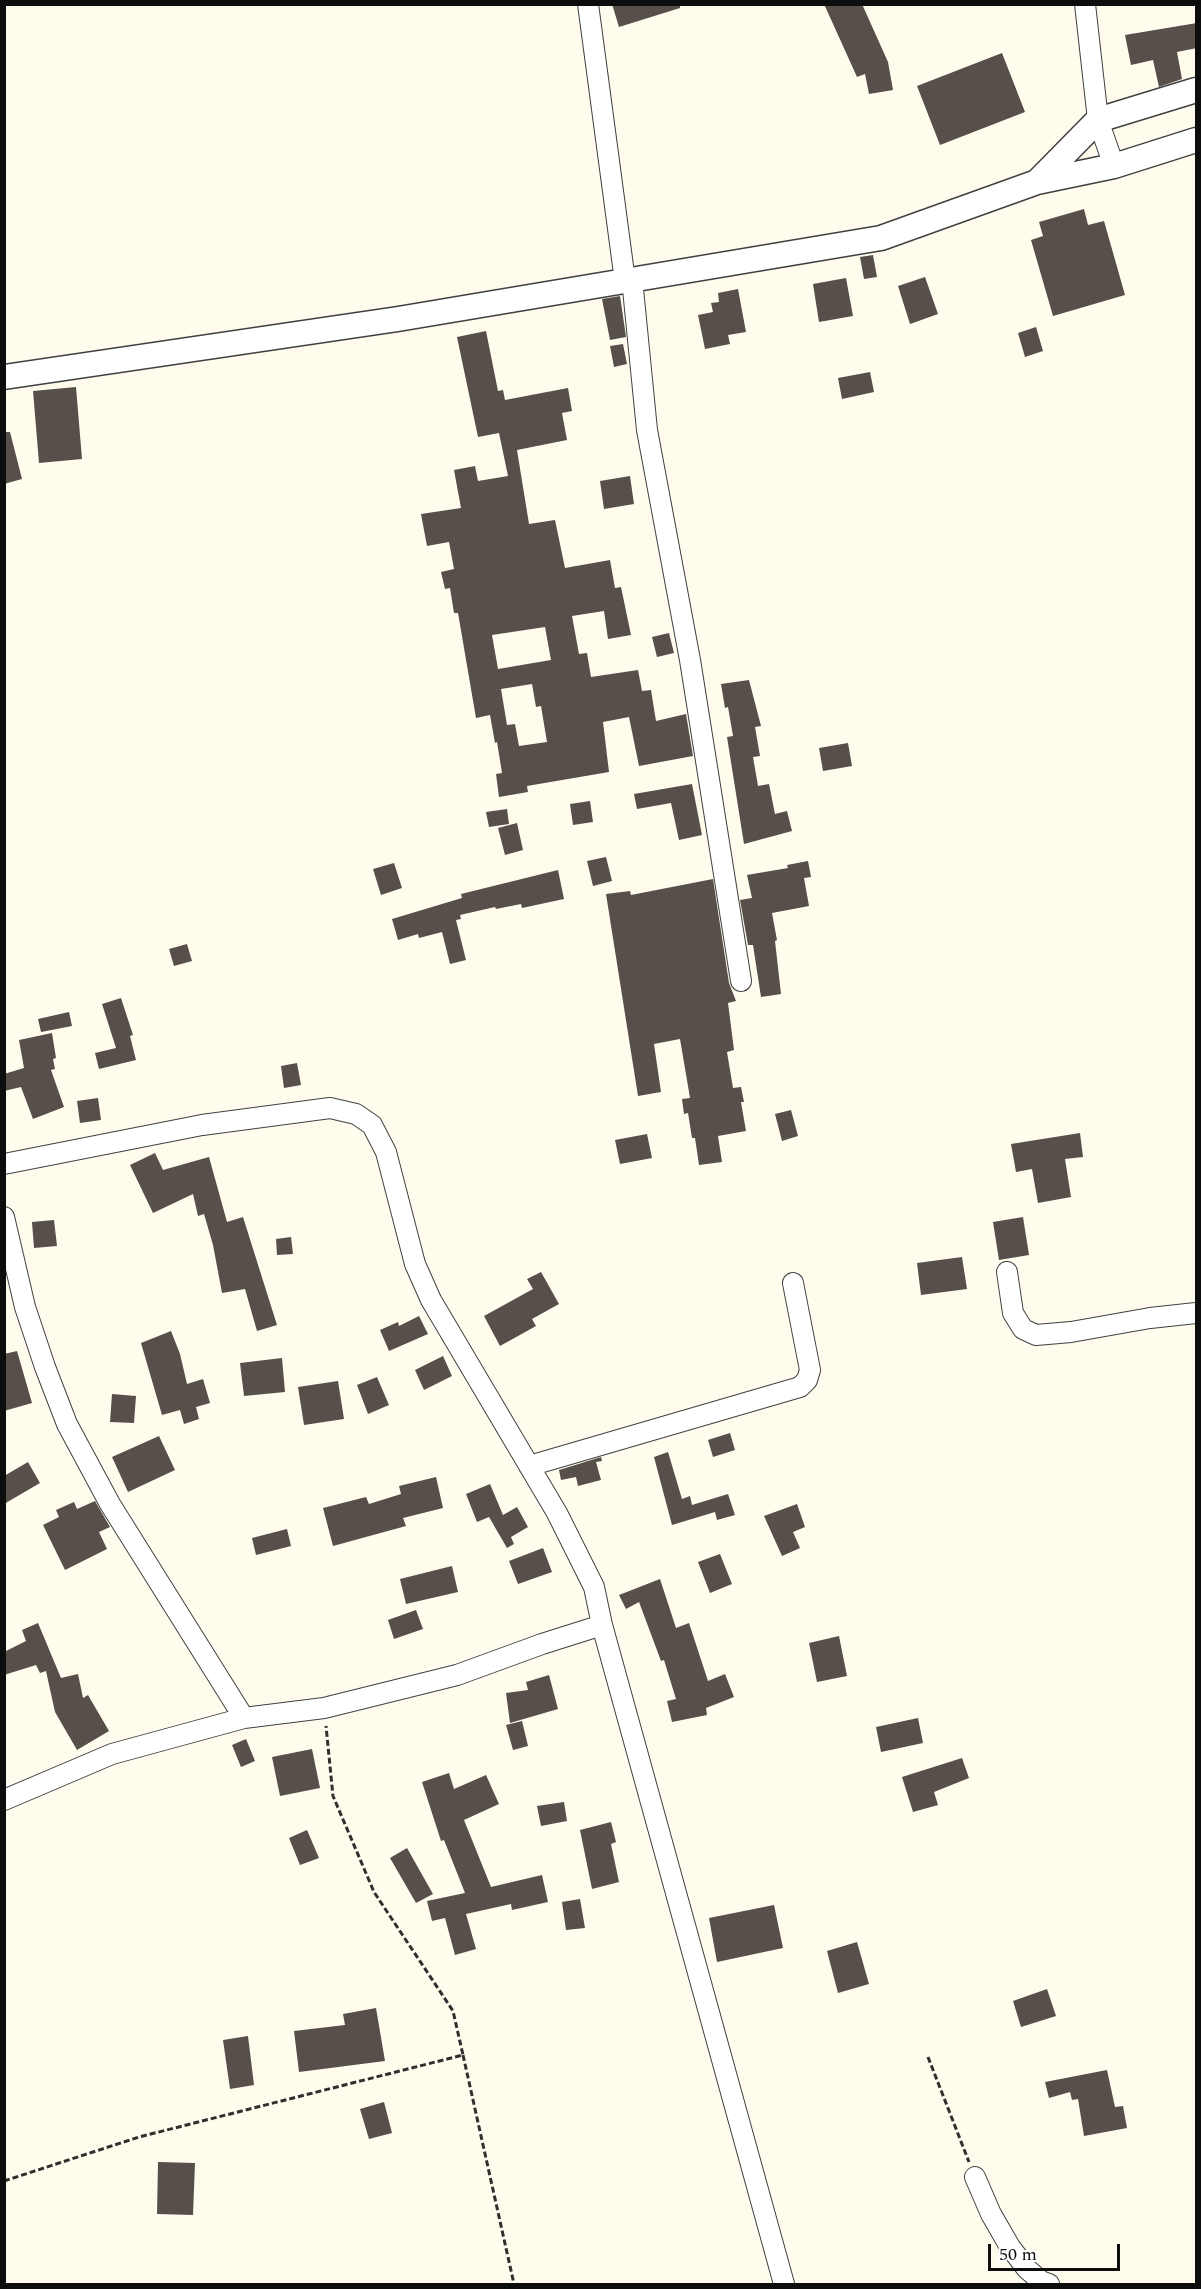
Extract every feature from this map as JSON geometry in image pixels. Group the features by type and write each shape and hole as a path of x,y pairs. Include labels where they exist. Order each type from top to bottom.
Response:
{"street":[{"path":"588,4 629,280 647,430 694,684 741,981"},
{"path":"1085,4 1098,120 1114,166"},
{"path":"1036,182 1098,120 1197,90"},
{"path":"4,376 398,319 880,238 1036,182 1114,166 1197,140"},
{"path":"4,1164 202,1125 330,1108 356,1114 372,1125 386,1152 415,1264 431,1300 576,1548 594,1587 602,1625 784,2284"},
{"path":"4,1217 25,1307 67,1424 110,1504 244,1718"},
{"path":"1007,1272 1013,1313 1023,1329 1036,1335 1197,1313"},
{"path":"529,1466 800,1387 807,1380 810,1370 793,1283"},
{"path":"4,1800 112,1754 244,1718 324,1708 457,1675 602,1625"},
{"path":"975,2177 991,2214 1010,2247 1027,2269 1041,2281 1049,2284"}],"path":[{"path":"324,1708 333,1796 374,1892 453,2011 514,2284"},
{"path":"4,2181 139,2137 463,2055"},
{"path":"928,2058 975,2177"}],"building":[{"path":"612,4 680,4 680,8 619,27"},
{"path":"824,4 862,4 888,62 893,90 869,94 865,74 857,77"},
{"path":"1197,23 1197,48 1177,52 1182,79 1159,87 1153,60 1131,65 1125,35"},
{"path":"1002,53 1025,112 940,145 917,86"},
{"path":"1084,209 1088,225 1104,221 1125,295 1053,316 1031,240 1043,236 1039,222"},
{"path":"873,255 877,277 864,279 860,257"},
{"path":"925,277 938,314 910,324 898,286"},
{"path":"846,278 853,316 819,322 813,284"},
{"path":"738,289 746,332 728,335 730,344 705,349 698,315 713,312 711,303 719,302 718,293"},
{"path":"620,296 626,337 610,340 602,299"},
{"path":"1036,327 1043,351 1025,357 1018,333"},
{"path":"486,331 498,391 503,390 505,400 568,388 572,411 562,413 567,440 517,450 529,524 555,520 565,568 610,560 615,588 621,587 631,635 608,639 604,611 572,616 579,654 587,653 591,677 638,670 642,691 651,690 656,721 686,714 693,756 639,766 629,717 603,722 609,772 527,786 528,792 499,797 496,774 502,773 497,742 495,743 490,715 476,718 458,613 454,613 450,588 445,589 441,572 454,569 449,542 427,546 421,514 461,508 454,470 475,466 478,481 508,476 499,433 478,437 457,337","holes":["545,627 551,660 498,669 492,635","532,684 536,707 541,706 547,742 519,746 515,724 507,725 501,689"]},
{"path":"623,344 627,364 614,367 610,346"},
{"path":"870,372 874,392 842,399 838,378"},
{"path":"76,387 82,459 39,463 33,391"},
{"path":"4,432 10,432 22,479 4,484"},
{"path":"630,476 634,504 604,509 600,481"},
{"path":"669,633 674,653 657,657 652,637"},
{"path":"749,680 761,726 755,727 760,756 753,757 758,786 769,784 775,814 787,811 792,831 744,844 727,737 733,736 721,684"},
{"path":"848,743 852,766 823,771 819,748"},
{"path":"692,784 702,835 679,840 671,803 637,809 634,794"},
{"path":"590,801 593,822 573,825 570,804"},
{"path":"507,809 509,824 489,827 486,812"},
{"path":"517,823 523,850 505,855 498,828"},
{"path":"606,857 612,881 593,886 587,861"},
{"path":"808,861 811,877 804,878 809,906 772,913 777,940 775,941 781,994 761,997 753,945 748,945 740,900 752,898 747,875 788,868 787,865"},
{"path":"394,863 402,888 381,895 373,869"},
{"path":"558,870 564,899 522,908 521,904 496,909 495,907 460,915 461,919 456,920 466,960 450,964 442,932 419,938 418,934 398,940 392,919 462,898 461,894"},
{"path":"713,879 729,983 736,1001 728,1003 734,1050 727,1052 733,1088 741,1087 746,1131 718,1136 722,1162 699,1165 688,1113 684,1114 682,1099 690,1098 680,1039 654,1044 661,1092 638,1096 606,894 630,891 631,895"},
{"path":"187,944 192,961 174,966 169,949"},
{"path":"121,998 133,1035 130,1036 136,1060 99,1069 95,1053 116,1048 102,1004"},
{"path":"69,1012 72,1026 41,1032 38,1019"},
{"path":"52,1033 56,1058 53,1059 55,1069 51,1070 64,1107 33,1119 21,1087 4,1091 4,1074 24,1068 19,1040"},
{"path":"297,1063 301,1085 284,1088 281,1066"},
{"path":"98,1098 101,1120 80,1123 77,1101"},
{"path":"791,1110 798,1136 782,1141 775,1114"},
{"path":"1080,1133 1083,1157 1065,1159 1071,1197 1038,1203 1032,1169 1016,1172 1011,1144"},
{"path":"647,1134 652,1158 620,1164 615,1140"},
{"path":"155,1153 163,1170 209,1157 227,1222 243,1217 277,1325 257,1331 245,1289 222,1293 213,1245 204,1214 198,1216 193,1194 153,1213 130,1165"},
{"path":"1023,1217 1029,1255 999,1260 993,1222"},
{"path":"54,1220 57,1246 34,1248 32,1222"},
{"path":"291,1237 293,1254 277,1255 276,1239"},
{"path":"962,1257 967,1289 921,1295 917,1263"},
{"path":"541,1272 559,1304 532,1319 536,1326 500,1346 484,1316 533,1289 527,1279"},
{"path":"419,1316 428,1334 389,1351 380,1330 398,1322 399,1326"},
{"path":"171,1331 180,1354 187,1384 203,1379 210,1403 196,1407 199,1419 184,1424 180,1410 162,1415 141,1343"},
{"path":"17,1351 32,1403 4,1411 4,1354"},
{"path":"443,1356 452,1376 424,1390 415,1370"},
{"path":"282,1358 285,1392 244,1396 240,1363"},
{"path":"377,1377 389,1405 368,1414 357,1385"},
{"path":"338,1381 344,1419 304,1425 298,1387"},
{"path":"112,1394 136,1396 134,1423 110,1422"},
{"path":"730,1433 735,1450 713,1457 708,1440"},
{"path":"159,1436 175,1470 128,1492 112,1457"},
{"path":"668,1452 682,1499 690,1496 692,1505 728,1494 735,1515 717,1520 715,1512 672,1525 654,1457"},
{"path":"601,1457 602,1461 596,1462 601,1480 578,1486 576,1477 561,1480 559,1470"},
{"path":"28,1462 40,1483 4,1504 4,1476"},
{"path":"436,1477 443,1508 403,1518 406,1526 333,1546 323,1508 366,1497 369,1504 401,1494 399,1486"},
{"path":"490,1484 503,1515 517,1507 528,1527 511,1537 514,1544 507,1548 489,1517 477,1522 466,1494"},
{"path":"95,1501 110,1527 99,1532 107,1549 65,1570 43,1525 59,1517 56,1510 74,1502 77,1509"},
{"path":"797,1504 805,1527 793,1532 800,1548 782,1556 764,1516"},
{"path":"287,1529 291,1546 256,1555 252,1538"},
{"path":"543,1548 552,1572 518,1584 509,1561"},
{"path":"720,1554 732,1584 710,1593 698,1562"},
{"path":"452,1566 458,1592 406,1604 400,1579"},
{"path":"660,1579 676,1628 689,1623 708,1681 725,1674 734,1697 706,1708 707,1715 672,1722 667,1701 676,1699 664,1660 661,1661 639,1602 626,1609 619,1595"},
{"path":"416,1610 423,1629 394,1639 388,1620"},
{"path":"38,1623 61,1678 78,1674 83,1698 88,1695 109,1731 77,1750 55,1712 46,1671 40,1673 36,1665 4,1675 4,1652 26,1641 22,1630"},
{"path":"839,1636 847,1676 817,1682 809,1643"},
{"path":"549,1675 558,1709 510,1723 506,1693 528,1690 526,1682"},
{"path":"918,1718 923,1743 881,1752 876,1727"},
{"path":"522,1721 528,1746 513,1750 506,1725"},
{"path":"246,1739 255,1761 241,1767 232,1745"},
{"path":"312,1749 320,1788 280,1796 272,1757"},
{"path":"962,1758 969,1778 934,1792 938,1805 913,1812 902,1777"},
{"path":"449,1773 454,1789 486,1775 499,1804 464,1820 491,1887 542,1875 548,1902 512,1910 511,1904 466,1914 476,1949 455,1955 445,1918 432,1921 427,1901 465,1893 444,1840 441,1841 422,1782"},
{"path":"564,1802 567,1821 541,1826 537,1806"},
{"path":"611,1822 616,1842 611,1844 619,1882 592,1889 580,1830"},
{"path":"307,1830 319,1858 300,1865 289,1838"},
{"path":"407,1848 433,1894 416,1903 390,1858"},
{"path":"580,1899 585,1928 566,1930 562,1902"},
{"path":"774,1905 783,1948 717,1962 709,1918"},
{"path":"857,1942 869,1984 838,1993 827,1951"},
{"path":"1047,1989 1056,2016 1021,2027 1013,2001"},
{"path":"376,2008 385,2061 299,2072 294,2031 345,2025 343,2014"},
{"path":"248,2036 254,2085 230,2089 223,2040"},
{"path":"1107,2070 1115,2107 1123,2106 1127,2128 1084,2136 1078,2099 1072,2100 1070,2092 1049,2098 1045,2082"},
{"path":"384,2102 392,2133 369,2139 360,2109"},
{"path":"158,2162 195,2163 193,2215 157,2214"}]}
